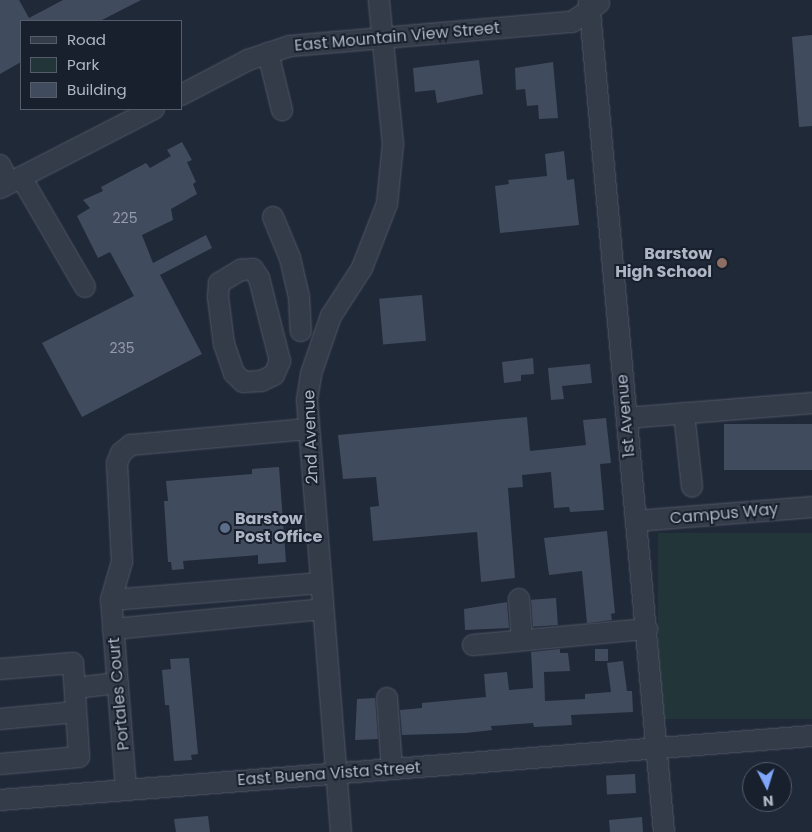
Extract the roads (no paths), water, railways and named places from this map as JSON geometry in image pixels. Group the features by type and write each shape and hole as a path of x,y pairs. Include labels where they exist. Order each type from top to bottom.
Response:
{"street":[{"name":"2nd Avenue","path":"341,832 308,429 309,386 331,316 362,268 387,204 393,144 379,0"},
{"name":"East Mountain View Street","path":"182,94 268,53 290,46 572,22 594,3"},
{"name":"1st Avenue","path":"594,3 626,418 658,748 664,832"},
{"path":"268,53 282,110"},
{"path":"10,183 152,110"},
{"path":"0,165 10,183 85,287"},
{"path":"273,217 290,258 299,297 301,331"},
{"path":"253,269 259,278 274,332 280,360 274,375 261,381 243,382 234,373 224,344 218,297 219,282 241,270 253,269"},
{"path":"274,332 301,331 324,334"},
{"path":"626,418 812,404"},
{"path":"684,414 692,487"},
{"path":"308,429 131,445 121,453 117,474 122,562 111,600 320,583"},
{"name":"Campus Way","path":"636,522 812,507"},
{"path":"519,599 522,640"},
{"name":"Portales Court","path":"111,600 126,789"},
{"path":"114,629 322,609"},
{"path":"473,644 647,629"},
{"path":"0,669 73,663 79,757 0,764"},
{"path":"75,688 118,683"},
{"path":"387,698 392,769"},
{"path":"0,719 76,712"},
{"name":"East Buena Vista Street","path":"0,800 812,736"}],"place":[{"name":"Barstow High School","path":"722,263"},
{"name":"Barstow Post Office","path":"225,528"}]}
